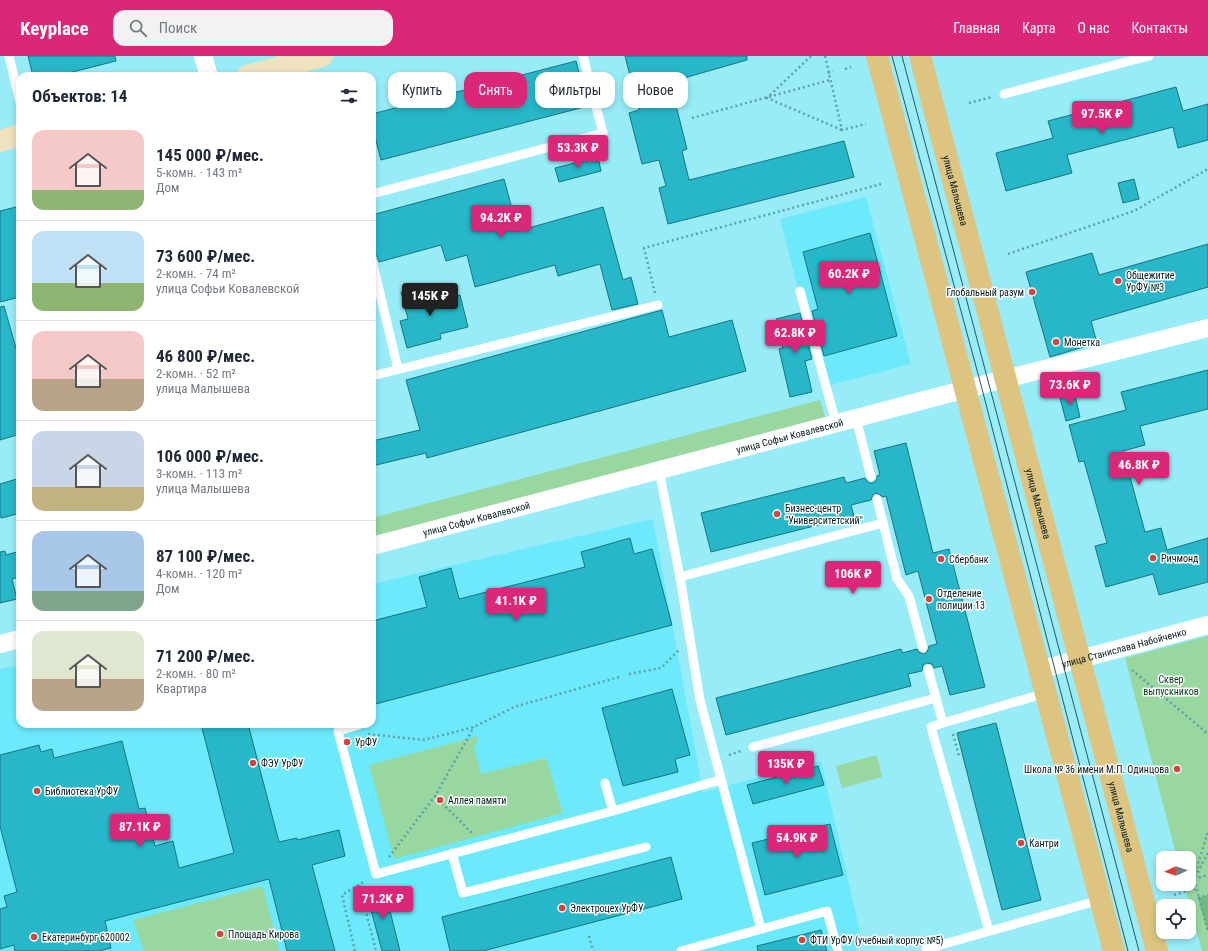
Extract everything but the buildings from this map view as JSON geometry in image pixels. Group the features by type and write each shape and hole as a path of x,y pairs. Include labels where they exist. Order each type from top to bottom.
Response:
{"main road":[{"path":"262,72 322,56"},
{"path":"878,56 1114,951"},
{"name":"улица Малышева","path":"920,56 1158,951"},
{"path":"0,140 16,136"}],"street":[{"path":"203,56 208,72"},
{"name":"улица Софьи Ковалевской","path":"376,545 966,389 1208,328"},
{"name":"улица Станислава Набойченко","path":"1039,670 1208,625"},
{"path":"0,644 16,640"}],"lane":[{"path":"9,56 16,85"},
{"path":"376,193 603,133 583,56"},
{"path":"1004,94 1149,56"},
{"path":"376,277 398,369"},
{"path":"800,291 836,423"},
{"path":"376,375 658,306"},
{"path":"856,418 871,477"},
{"path":"659,470 680,576 700,700 720,780 761,929"},
{"path":"877,498 897,579 909,596 923,648"},
{"path":"680,576 883,523"},
{"path":"928,669 936,698 946,722"},
{"path":"989,931 931,727 1046,693"},
{"path":"753,747 936,698"},
{"path":"348,728 338,731 376,874 484,844 613,811 720,780"},
{"path":"605,783 613,811"},
{"path":"452,853 463,893 646,847"},
{"path":"926,949 1100,900"},
{"path":"682,951 827,911 838,951"}],"path":[{"path":"767,98 811,56"},
{"path":"825,56 842,130"},
{"path":"846,69 851,67"},
{"path":"828,73 833,71"},
{"path":"692,118 830,80"},
{"path":"969,103 1004,94"},
{"path":"767,98 842,130 866,124"},
{"path":"1008,254 1134,211 1208,169"},
{"path":"658,306 644,248 881,184"},
{"path":"629,674 661,668 690,639"},
{"path":"1132,670 1208,734"},
{"path":"338,731 424,740 474,727 514,707 619,677"},
{"path":"946,722 959,756"},
{"path":"355,951 342,895 376,874 435,796 474,727"},
{"path":"715,759 753,747"},
{"path":"435,796 484,844"},
{"path":"1196,872 1208,832"},
{"path":"1196,875 1208,853"},
{"path":"1196,878 1208,875"},
{"path":"358,885 376,951"},
{"path":"1196,888 1208,932"},
{"path":"1174,895 1187,891"},
{"path":"1198,898 1207,895 1208,899"},
{"path":"589,936 593,951"}],"shaded area":[{"path":"866,197 911,364 823,387 780,219"},
{"name":"УрФУ","path":"653,519 703,792 821,761 862,941 857,951 0,951 0,669 16,666 16,728 376,728 376,583"}],"green space":[{"path":"820,400 826,419 376,538 376,517"},
{"name":"Сквер выпускников","path":"1208,636 1208,951 1202,951 1196,929 1196,899 1188,899 1186,891 1196,891 1196,851 1175,851 1125,658"},
{"path":"479,736 474,747 481,774 546,758 563,813 394,859 369,765"},
{"path":"877,755 882,777 842,788 836,766"},
{"path":"263,886 279,951 144,951 133,920"},
{"path":"1208,895 1208,932 1198,898"}],"tram line":[{"path":"892,56 981,385 1128,951"},
{"path":"902,56 1139,951"}],"place":[{"name":"Общежитие УрФУ №3","path":"1118,281"},
{"name":"Глобальный разум","path":"1032,292"},
{"name":"Монетка","path":"1056,342"},
{"name":"Бизнес-центр \"Университетский\"","path":"777,514"},
{"name":"Ричмонд","path":"1153,558"},
{"name":"Сбербанк","path":"941,559"},
{"name":"Отделение полиции 13","path":"929,599"},
{"name":"УрФУ","path":"347,742"},
{"name":"ФЭУ УрФУ","path":"253,763"},
{"name":"Школа № 36 имени М.П. Одинцова","path":"1177,769"},
{"name":"Библиотека УрФУ","path":"37,791"},
{"name":"Аллея памяти","path":"440,800"},
{"name":"Кантри","path":"1021,843"},
{"name":"Электроцех УрФУ","path":"562,908"},
{"name":"Площадь Кирова","path":"220,934"},
{"name":"Екатеринбург 620002","path":"34,937"},
{"name":"ФТИ УрФУ (учебный корпус №5)","path":"802,940"}]}
